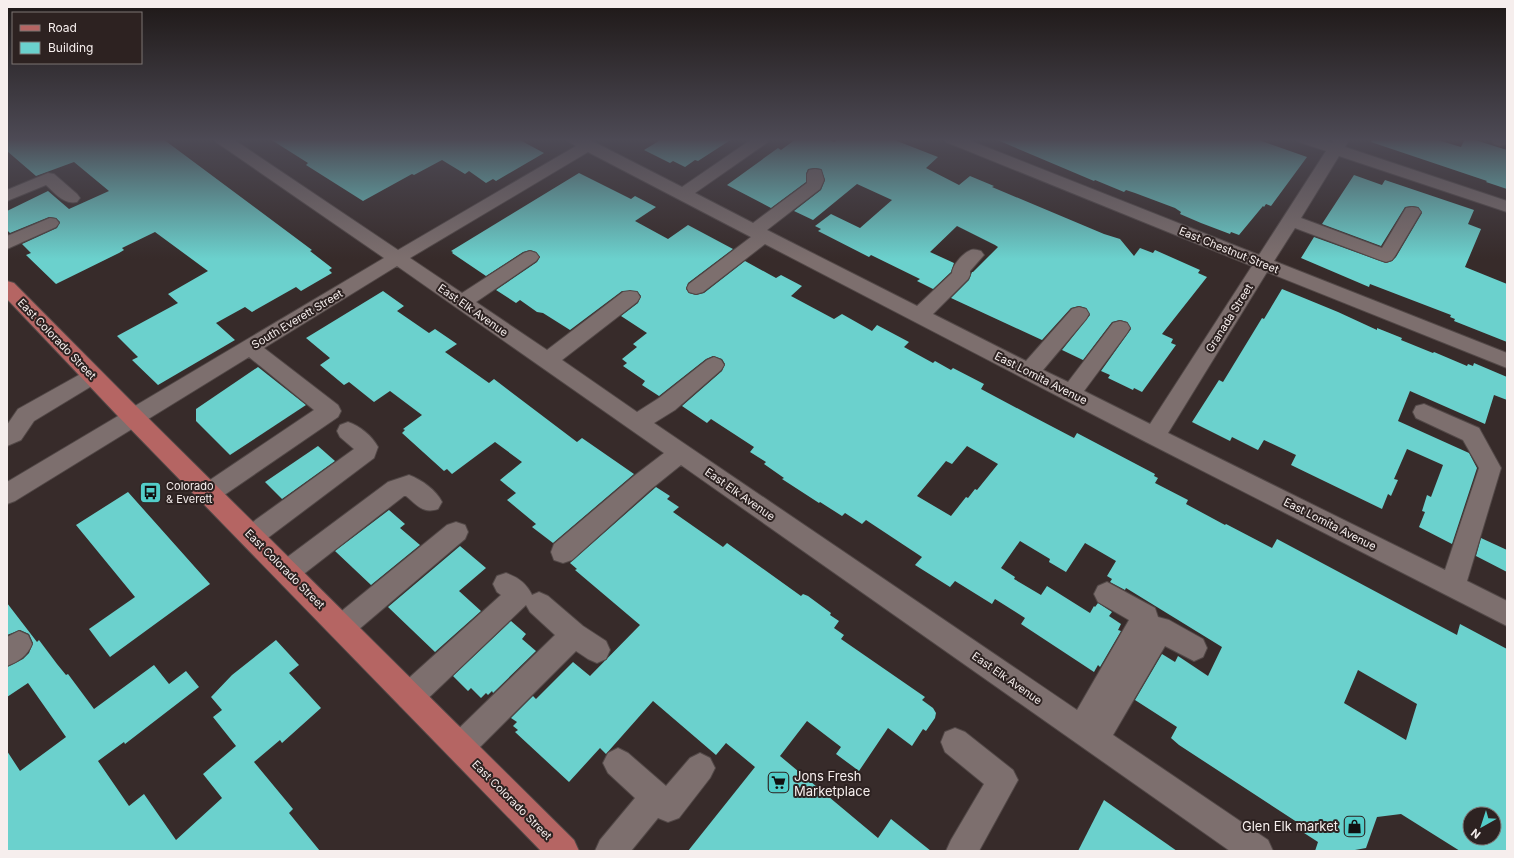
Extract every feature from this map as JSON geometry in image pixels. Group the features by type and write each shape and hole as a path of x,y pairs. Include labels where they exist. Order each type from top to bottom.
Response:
{"main road":[{"name":"East Colorado Street","path":"7,287 93,376 563,851"}],"street":[{"path":"8,194 45,179"},
{"path":"49,179 71,198"},
{"name":"East Elk Avenue","path":"281,179 680,452 1257,851"},
{"name":"South Everett Street","path":"7,494 397,258 523,179"},
{"name":"East Lomita Avenue","path":"654,179 1154,436 1507,614"},
{"path":"683,194 704,179"},
{"path":"696,288 814,185 816,179"},
{"name":"East Chestnut Street","path":"1054,179 1507,361"},
{"name":"Granada Street","path":"1154,436 1316,179"},
{"path":"1432,179 1507,207"},
{"path":"1291,220 1386,256 1412,212"},
{"path":"7,243 50,223"},
{"path":"920,316 961,275 961,269 975,255"},
{"path":"462,302 530,257"},
{"path":"547,361 630,297"},
{"path":"1029,372 1079,314"},
{"path":"1071,393 1120,328"},
{"path":"209,493 330,411 250,346"},
{"path":"636,422 667,404 714,365"},
{"path":"7,437 13,434 26,415 93,376"},
{"path":"1424,412 1472,434 1490,468 1452,586"},
{"path":"252,536 366,452 367,447 348,431"},
{"path":"563,552 642,482 680,452"},
{"path":"283,568 400,472"},
{"path":"283,568 396,489 409,485 430,502"},
{"path":"342,627 456,532"},
{"path":"410,696 519,595 506,584"},
{"path":"1088,735 1146,616 1107,594"},
{"path":"539,604 574,635 598,650"},
{"path":"1088,735 1160,629 1194,648"},
{"path":"460,748 574,635"},
{"path":"955,742 1004,780 962,851"},
{"path":"618,763 668,808 700,768"},
{"path":"612,851 656,797"}],"building":[{"path":"95,179 217,179 312,250 310,251 332,268 329,270 332,273 301,291 296,287 252,312 245,307 216,323 235,340 158,385 132,360 138,357 117,336 178,303 168,294 208,271 155,232 122,248 124,250 119,253 56,284 26,255 31,253 22,244 57,228 60,222 56,218 49,217 10,233 7,230 7,211 48,191 69,209 109,191"},
{"path":"328,179 403,179 363,201"},
{"path":"480,179 493,179 486,183"},
{"path":"569,179 591,179 631,199 635,196 656,207 635,221 668,239 688,225 733,249 688,283 686,289 689,293 696,295 704,293 745,261 776,278 781,275 802,286 791,296 834,319 842,314 872,331 877,325 909,342 904,347 933,363 935,361 951,370 953,368 984,384 981,389 1074,438 1077,433 1155,474 1154,476 1158,478 1155,483 1188,500 1186,504 1225,525 1226,524 1272,548 1277,539 1457,635 1460,624 1507,649 1507,851 1460,851 1401,814 1377,817 1366,848 1354,851 1315,851 1318,842 1301,831 1303,826 1179,745 1171,738 1177,727 1135,700 1162,654 1175,662 1178,656 1208,676 1222,647 1126,588 1125,590 1110,582 1112,579 1107,576 1116,561 1085,543 1066,572 1049,562 1050,559 1020,541 1001,568 1015,577 1014,579 1041,595 1047,586 1090,613 1094,606 1095,607 1098,603 1112,612 1109,616 1121,624 1118,630 1121,631 1100,667 1098,665 1094,672 1021,624 1025,618 995,599 992,604 955,581 950,587 915,565 922,557 866,520 862,524 845,513 842,516 820,502 819,503 782,479 784,478 764,464 766,462 750,452 754,447 711,419 707,423 682,406 722,371 725,364 722,359 713,356 706,359 659,396 642,385 645,381 623,366 627,363 622,359 637,347 633,344 647,333 621,316 638,303 641,296 637,291 622,291 570,330 543,313 537,312 520,300 516,303 496,290 537,262 540,257 536,252 530,250 523,252 486,276 452,253 453,252 451,251","holes":["967,446 998,464 977,490 975,489 968,498 966,497 951,516 917,496 946,461 952,464","1358,670 1417,704 1406,740 1344,703"]},
{"path":"735,179 806,179 806,182 771,208 727,185"},
{"path":"947,179 959,185 966,179 977,179 994,186 992,187 1104,234 1120,239 1134,256 1140,248 1153,253 1155,250 1200,270 1198,273 1207,277 1162,334 1173,339 1171,343 1176,345 1142,392 1134,388 1133,390 1108,378 1110,375 1101,371 1131,329 1127,322 1120,320 1112,322 1083,360 1062,350 1090,315 1086,308 1079,306 1071,308 1042,340 951,298 969,280 972,272 998,247 957,226 930,252 954,263 951,272 933,289 917,281 920,279 871,255 869,257 818,231 821,229 815,226 831,214 860,228 892,200 857,184 813,220 794,211 821,190 825,180"},
{"path":"1089,179 1291,179 1271,206 1266,204 1264,207 1263,206 1239,235 1231,232 1230,234 1201,223 1180,214 1181,212 1175,208 1135,193 1126,190 1124,192 1095,180"},
{"path":"1351,179 1365,179 1382,185 1385,180 1474,210 1468,224 1481,229 1465,267 1507,284 1507,342 1454,321 1455,319 1450,317 1451,315 1370,284 1369,287 1301,258 1314,237 1386,263 1392,261 1396,257 1422,213 1418,207 1405,207 1381,246 1322,224"},
{"path":"1481,179 1507,179 1507,189 1486,182 1487,181"},
{"path":"1282,289 1377,330 1377,328 1402,338 1401,340 1433,353 1434,352 1467,366 1468,364 1473,366 1474,363 1507,377 1507,400 1494,395 1485,424 1410,391 1398,421 1469,453 1477,468 1452,544 1419,527 1425,512 1422,511 1427,495 1431,497 1443,465 1407,449 1394,479 1398,480 1391,496 1388,494 1382,509 1291,465 1296,455 1264,440 1258,450 1232,437 1230,441 1192,422 1219,380 1223,382 1262,318 1264,319"},
{"path":"383,291 404,306 397,311 429,333 435,329 457,344 445,352 489,383 494,379 577,442 582,438 634,474 553,543 532,527 536,524 507,500 516,493 500,480 522,462 495,442 452,474 447,469 444,471 402,433 405,430 403,429 422,415 390,391 374,402 349,382 344,385 320,365 330,358 306,338"},
{"path":"258,367 306,405 230,455 196,421 196,409"},
{"path":"318,446 335,461 282,499 265,482"},
{"path":"656,487 670,496 667,499 679,507 673,512 723,547 727,543 801,596 803,594 808,596 831,613 830,615 839,621 834,628 844,635 841,639 925,697 922,700 933,708 936,713 935,718 926,731 923,729 912,746 888,728 859,771 836,754 841,747 807,721 780,756 878,838 891,819 931,851 688,851 755,767 726,743 716,755 653,701 606,754 600,748 569,782 515,732 518,730 513,726 517,722 511,718 533,696 536,699 573,662 590,676 640,625 575,570 577,569 570,563"},
{"path":"128,492 210,584 110,657 89,629 135,597 76,525"},
{"path":"389,510 405,524 400,528 420,545 371,585 335,551"},
{"path":"1481,538 1507,550 1507,572 1476,556"},
{"path":"460,546 486,568 459,591 481,611 435,652 388,607"},
{"path":"7,603 37,642 39,640 66,675 68,674 94,709 154,665 169,684 186,671 199,687 125,744 124,742 98,761 129,806 144,794 176,840 222,798 203,774 236,746 213,717 222,710 211,697 232,675 276,640 299,665 289,673 321,708 282,743 280,740 254,762 293,809 289,813 320,851 7,851 7,751 20,771 66,737 28,683 7,697 7,667 23,659 29,653 33,643 29,634 20,630 7,635"},
{"path":"511,621 526,634 522,639 536,651 493,693 492,691 488,695 486,693 481,698 471,688 468,691 453,676"},
{"path":"1104,800 1177,851 1078,851"}],"place":[{"name":"Colorado & Everett","path":"150,492"},
{"name":"Jons Fresh Marketplace","path":"778,783"},
{"name":"Glen Elk market","path":"1354,826"}]}
